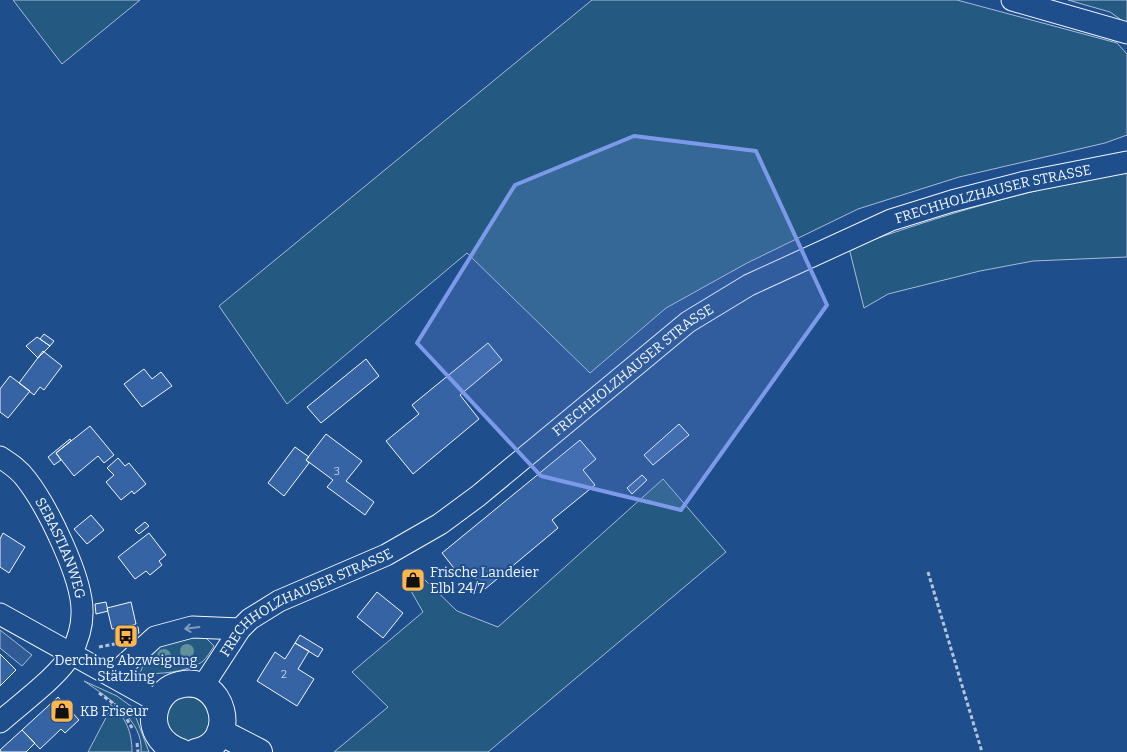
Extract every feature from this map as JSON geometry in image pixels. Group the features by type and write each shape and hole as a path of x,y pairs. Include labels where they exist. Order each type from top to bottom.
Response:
{"main road":[{"path":"186,683 203,686 217,698 221,706 223,724 220,732 209,747 181,751 160,738 156,729 154,711 158,702 170,689 186,683"},
{"path":"220,732 259,752"}],"street":[{"path":"1012,0 1127,33"},
{"name":"FRECHHOLZHAUSER STRASSE","path":"203,686 240,629 250,619 279,601 386,555 440,524 478,496 688,322 749,285 891,220 1025,182 1127,162"},
{"name":"SEBASTIANWEG","path":"0,457 27,479 68,555 79,586 82,614 74,647"},
{"path":"0,614 74,647 112,676 158,702"},
{"path":"112,676 155,636 192,627 240,629"},
{"path":"0,722 62,667 74,647"}],"path":[{"path":"928,572 982,752"},
{"path":"74,647 97,647 128,641"},
{"path":"91,688 121,709 136,735 138,752"}],"highlighted area":[{"path":"634,136 756,151 827,305 681,510 541,476 417,343 515,185"}],"shaded area":[{"path":"13,0 140,0 62,64"},
{"path":"592,0 957,0 1117,43 1127,54 1127,135 1105,143 959,177 858,209 747,263 666,308 590,373 467,253 287,404 219,306"},
{"path":"1068,0 1127,0 1127,24 1110,12"},
{"path":"1127,173 1127,257 1033,261 980,271 888,294 864,308 849,248 917,225 1021,194"},
{"path":"663,479 726,552 488,752 334,752 388,707 352,672 423,612 411,591 424,579 457,611 498,627"},
{"path":"0,630 32,655 22,666 0,648"},
{"path":"188,635 206,638 214,646 202,662 189,668 172,672 140,673 148,656 158,646"},
{"path":"84,681 117,696 132,707 149,752 141,752 137,730 122,710"},
{"path":"174,696 205,698 212,729 191,744 172,738 163,713"},
{"path":"110,704 116,709 127,725 131,738 132,752 88,752 110,710"}],"building":[{"path":"44,334 54,341 50,346 40,339"},
{"path":"37,337 50,346 38,358 26,346"},
{"path":"488,343 502,360 460,395 479,419 413,474 386,441 419,414 412,405"},
{"path":"43,351 62,366 44,390 40,387 34,395 19,383"},
{"path":"366,359 379,376 321,423 307,407"},
{"path":"144,369 152,379 161,372 172,386 142,407 124,384"},
{"path":"10,376 30,391 8,418 0,412 0,389"},
{"path":"679,424 689,435 653,465 644,455"},
{"path":"90,426 114,455 104,463 98,456 74,476 56,453"},
{"path":"326,434 362,461 346,481 374,502 365,515 327,487 333,480 306,460"},
{"path":"70,439 71,441 56,453 61,460 54,465 48,457"},
{"path":"580,440 596,459 583,470 595,485 552,520 558,528 485,589 464,565 457,572 442,553"},
{"path":"295,447 309,457 306,460 309,463 284,496 268,483"},
{"path":"118,458 125,466 129,463 146,484 134,494 132,491 121,500 106,482 114,475 107,468"},
{"path":"642,475 647,480 632,494 627,488"},
{"path":"91,515 104,530 87,544 74,529"},
{"path":"145,522 149,526 139,534 135,530"},
{"path":"3,533 25,547 9,573 0,567 0,539"},
{"path":"149,533 166,555 159,561 162,565 150,575 146,571 135,579 118,557"},
{"name":"Frische Landeier Elbl 24/7","path":"415,573 420,580 412,587 406,580"},
{"path":"377,592 403,613 383,638 357,617"},
{"path":"106,602 108,611 96,614 95,604"},
{"path":"131,602 136,624 112,629 107,608"},
{"path":"138,627 139,633 116,638 115,632"},
{"path":"300,635 323,649 318,657 295,643"},
{"path":"295,643 309,651 298,669 314,679 297,706 257,681 275,652 285,659"},
{"path":"0,654 16,670 0,686"},
{"path":"58,697 79,720 65,733 61,729 40,749 22,730"},
{"path":"22,730 35,743 26,752 1,752 0,750"}],"place":[{"name":"Frische Landeier Elbl 24/7","path":"413,580"},
{"name":"Derching Abzweigung Stätzling","path":"126,636"},
{"name":"KB Friseur","path":"62,711"}]}
